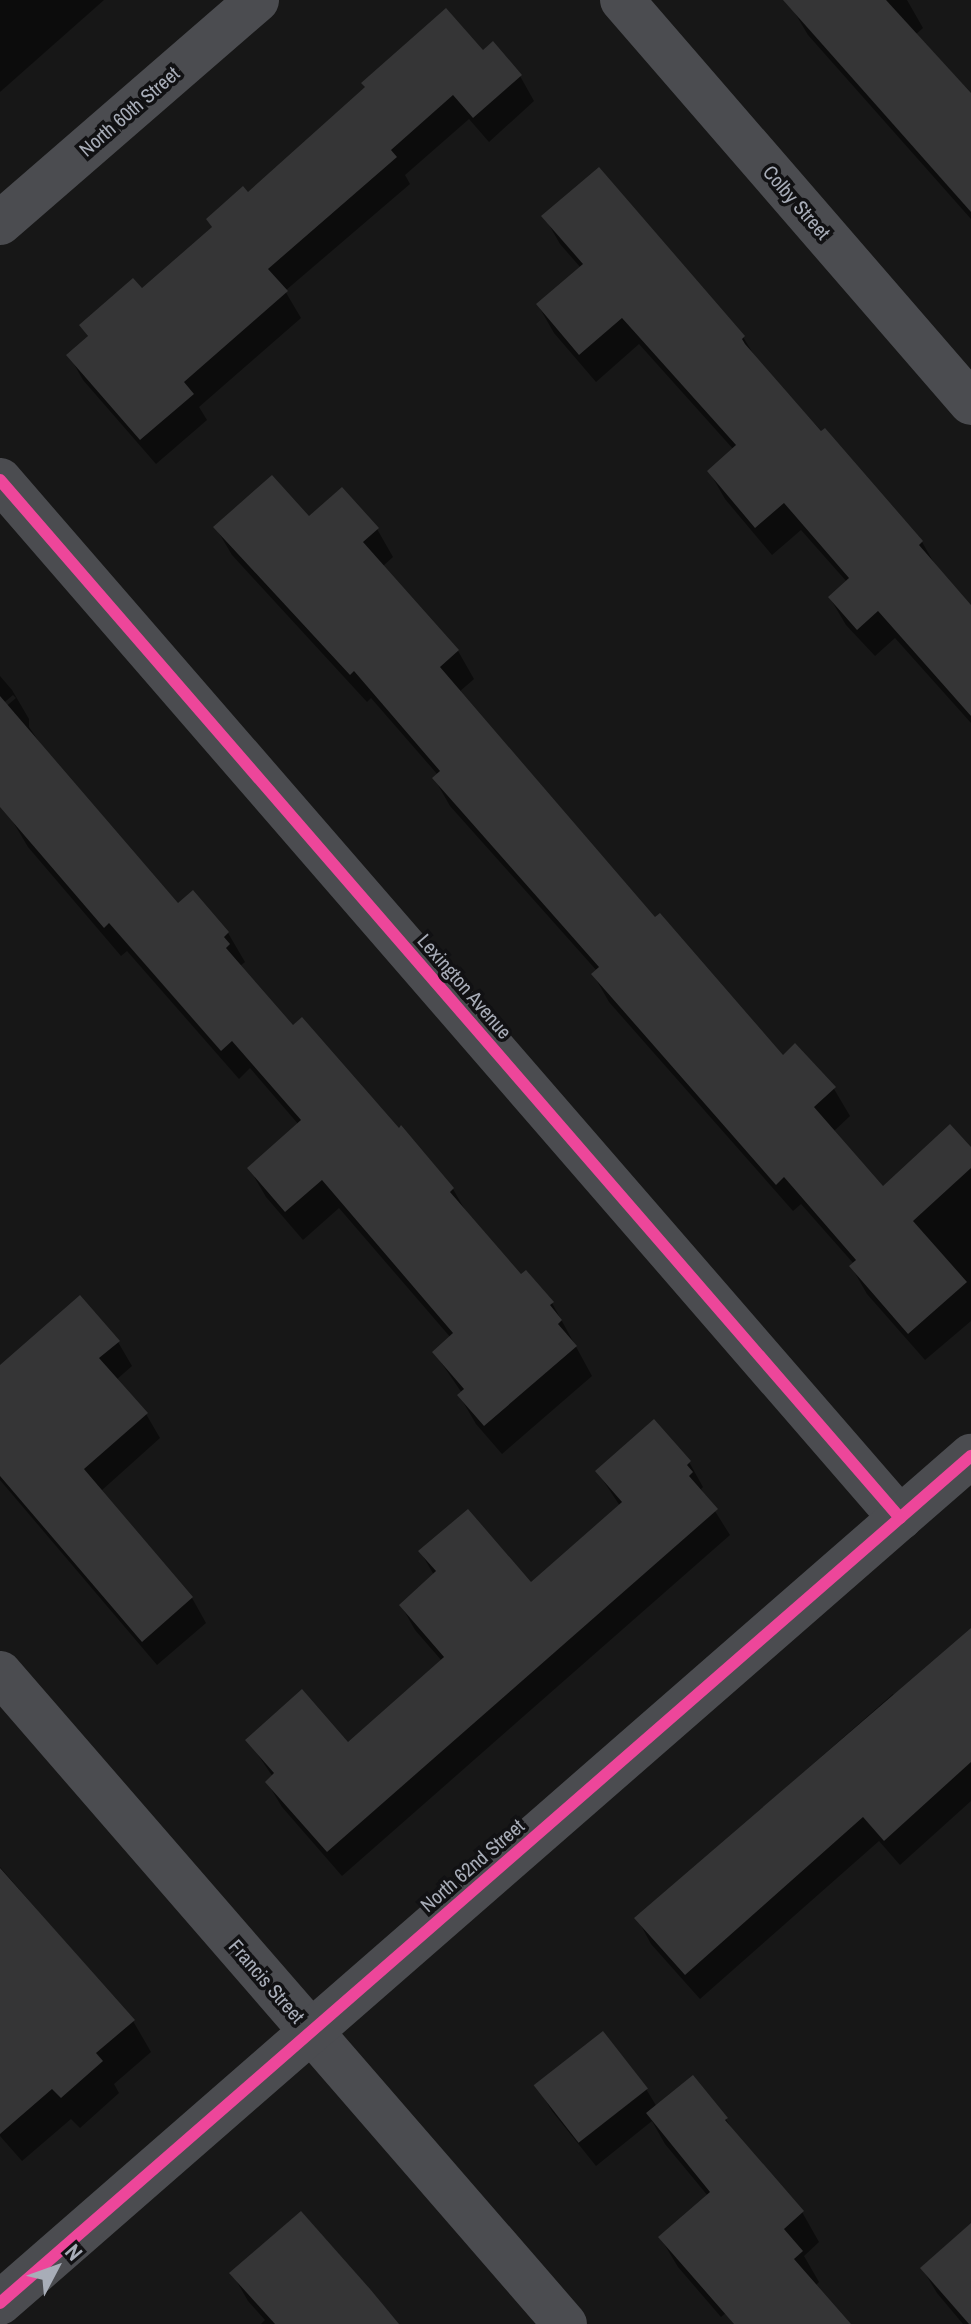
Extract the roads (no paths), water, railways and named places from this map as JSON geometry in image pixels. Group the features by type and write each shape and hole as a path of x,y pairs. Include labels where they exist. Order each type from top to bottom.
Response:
{"street":[{"name":"North 60th Street","path":"0,223 257,0"},
{"name":"Colby Street","path":"622,0 971,403"},
{"name":"Lexington Avenue","path":"0,480 900,1518"},
{"name":"North 62nd Street","path":"0,2303 971,1456"},
{"name":"Francis Street","path":"0,1673 565,2324"}]}
